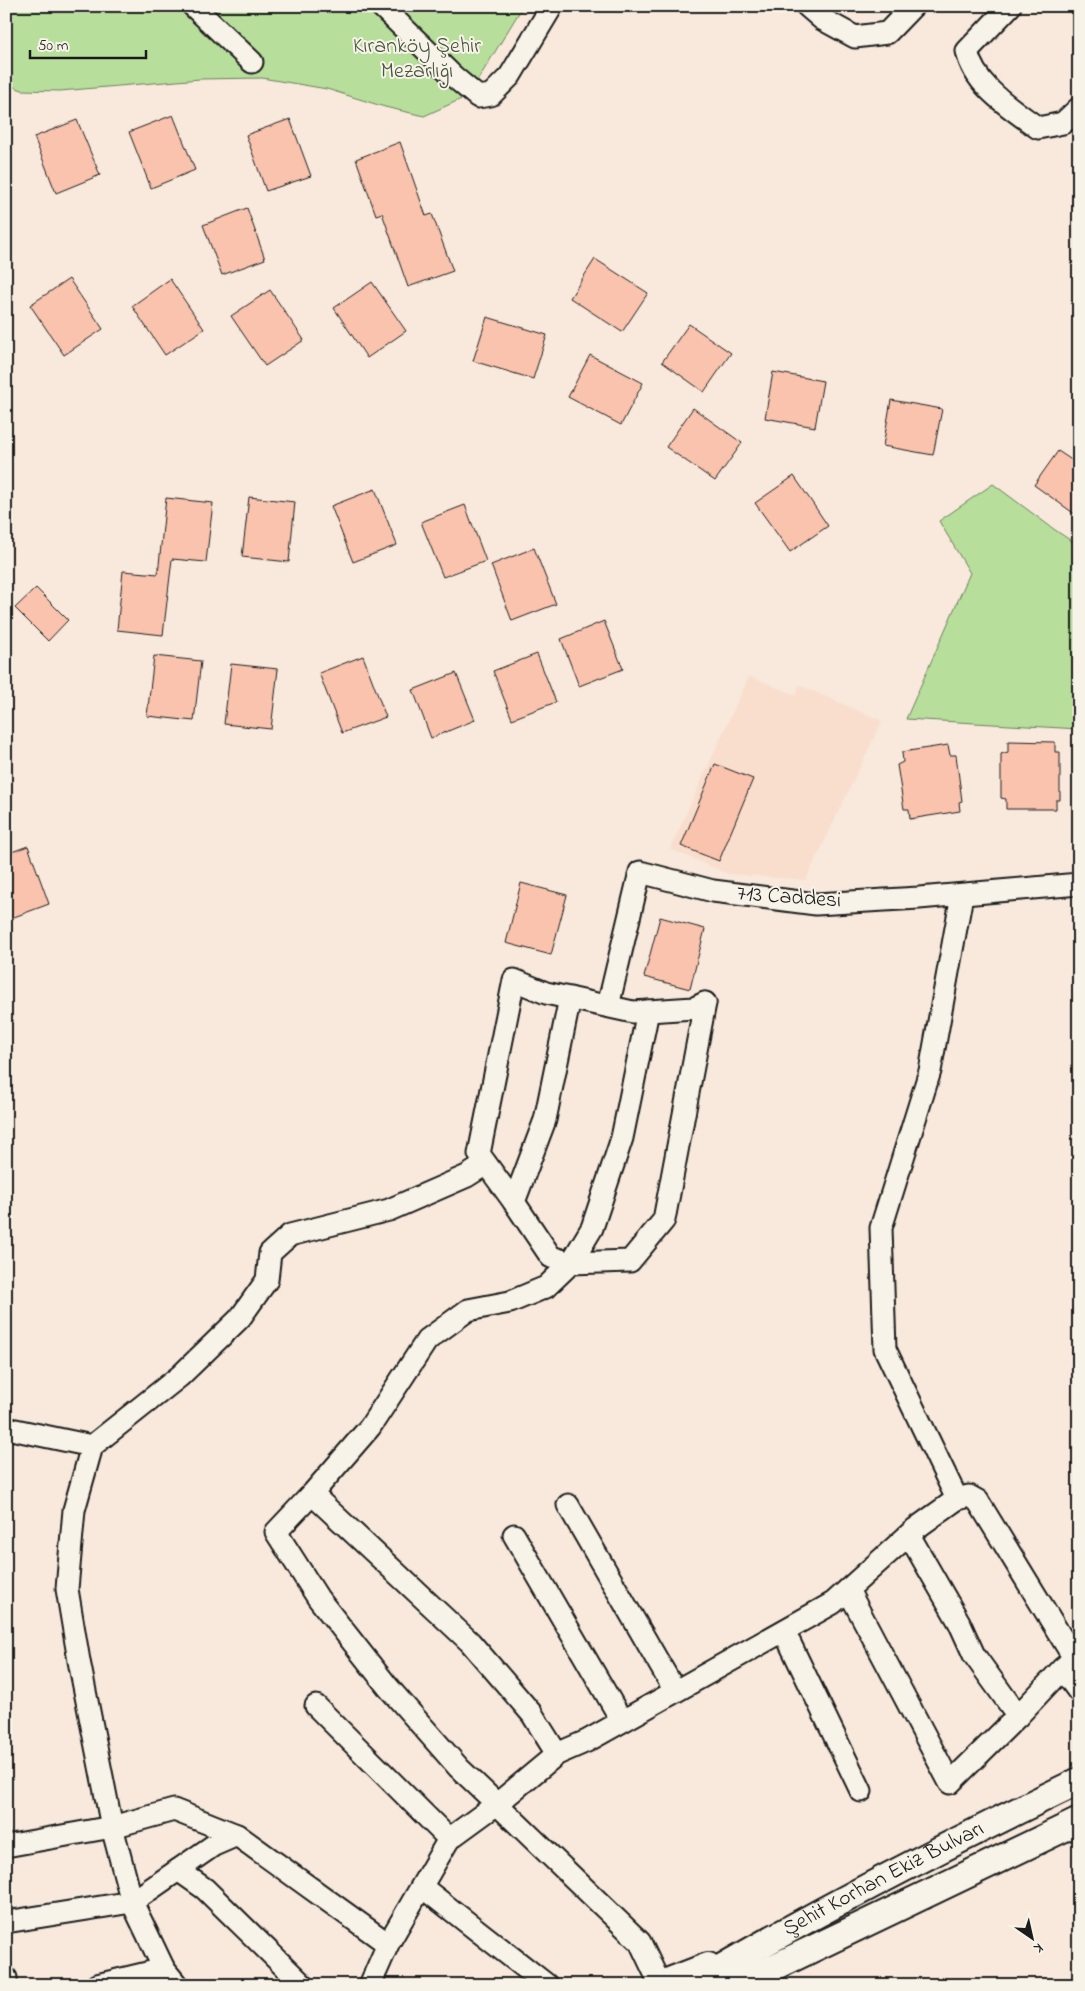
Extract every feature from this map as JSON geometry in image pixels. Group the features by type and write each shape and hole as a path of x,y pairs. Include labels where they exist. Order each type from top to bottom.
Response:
{"main road":[{"name":"Şehit Korhan Ekiz Bulvarı","path":"692,1985 762,1943 922,1858 1079,1781"},
{"name":"Şehit Korhan Ekiz Bulvarı","path":"738,1985 1079,1821"},
{"path":"660,1985 762,1943"},
{"path":"758,1985 814,1948"}],"street":[{"path":"193,6 252,62"},
{"path":"381,6 453,76 478,96 491,94 510,76 552,6"},
{"path":"807,6 822,19 855,37 888,34 913,6"},
{"path":"1010,6 968,50 970,64 996,97 1038,128 1062,123 1079,108"},
{"name":"713 Caddesi","path":"608,1006 640,872 713,891 816,904 962,895 1079,884"},
{"path":"957,1499 885,1349 882,1228 930,1071 962,895"},
{"path":"514,980 546,993 608,1006 633,1012 694,1008 705,1003 664,1220 630,1261 571,1263 551,1257 479,1154 514,980"},
{"path":"514,1202 545,1120 570,998"},
{"path":"648,1011 622,1138 592,1228 571,1263 546,1287 510,1302 468,1310 427,1340 370,1427 276,1532 318,1598 388,1687 459,1768 640,1942 660,1985"},
{"path":"97,1985 171,1977 132,1902 112,1827 79,1661 67,1589 74,1510 92,1446 180,1376 240,1318 267,1280 270,1253 290,1234 389,1210 467,1176 486,1164"},
{"path":"6,1428 92,1446"},
{"path":"312,1494 470,1642 532,1714 557,1754"},
{"path":"370,1985 388,1944 450,1839 498,1804 557,1754 622,1721 833,1603 909,1535 957,1499 969,1496 978,1501 1071,1660 1079,1692"},
{"path":"568,1505 675,1691"},
{"path":"514,1534 622,1721"},
{"path":"909,1535 959,1622 974,1655 1018,1716"},
{"path":"848,1590 950,1783 1071,1660"},
{"path":"784,1631 861,1791"},
{"path":"316,1706 450,1839"},
{"path":"6,1846 112,1827 174,1810 237,1835 388,1944"},
{"path":"6,1922 132,1902 214,1845 237,1835"},
{"path":"178,1870 205,1889 303,1985"},
{"path":"422,1887 547,1985"},
{"path":"6,1978 6,1984"}],"shaded area":[{"path":"749,676 796,695 799,685 882,721 806,880 728,874 670,849"}],"green space":[{"name":"Kıranköy Şehir Mezarlığı","path":"6,6 523,6 468,96 424,116 385,107 327,89 262,78 200,79 60,91 22,90 6,84"},
{"path":"993,484 1079,546 1079,729 906,719 970,573 939,521"}],"building":[{"path":"173,115 195,170 151,188 129,132"},
{"path":"290,119 311,176 266,191 246,135"},
{"path":"77,120 100,175 56,193 34,137"},
{"path":"400,142 426,216 432,214 453,271 408,287 382,213 376,215 356,159"},
{"path":"247,208 265,259 222,275 203,225"},
{"path":"595,259 648,293 622,332 570,298"},
{"path":"69,279 103,329 64,355 30,305"},
{"path":"170,279 204,329 165,355 132,306"},
{"path":"372,282 406,331 367,358 334,308"},
{"path":"270,290 304,340 265,366 231,316"},
{"path":"487,317 547,335 533,379 473,361"},
{"path":"689,324 731,353 704,392 662,362"},
{"path":"590,355 643,383 621,425 568,397"},
{"path":"773,372 823,381 815,427 765,418"},
{"path":"891,400 942,409 933,455 883,446"},
{"path":"693,408 742,443 715,481 666,447"},
{"path":"1058,451 1079,465 1079,517 1034,485"},
{"path":"794,476 828,526 790,552 755,503"},
{"path":"375,489 397,545 353,562 331,506"},
{"path":"249,497 295,502 289,562 242,557"},
{"path":"166,498 213,503 206,562 172,559 163,635 117,630 123,571 158,574"},
{"path":"465,505 486,561 443,577 421,522"},
{"path":"534,548 556,604 512,621 491,565"},
{"path":"36,588 68,620 48,641 15,608"},
{"path":"604,621 623,669 579,686 561,639"},
{"path":"537,654 556,702 512,719 493,671"},
{"path":"154,656 201,661 194,721 147,716"},
{"path":"363,656 386,717 342,733 319,673"},
{"path":"231,664 278,669 271,729 224,724"},
{"path":"456,673 475,720 431,738 413,690"},
{"path":"1008,741 1055,742 1055,752 1060,752 1060,800 1056,800 1056,809 1006,809 1006,799 1001,798 1001,754 1008,752"},
{"path":"948,745 950,755 956,755 962,801 959,802 960,811 910,819 909,809 904,809 897,765 903,762 902,752"},
{"path":"715,764 753,779 719,861 681,846"},
{"path":"28,846 49,904 6,920 6,854"},
{"path":"521,883 567,895 551,955 506,943"},
{"path":"660,917 705,929 690,989 644,977"}]}
